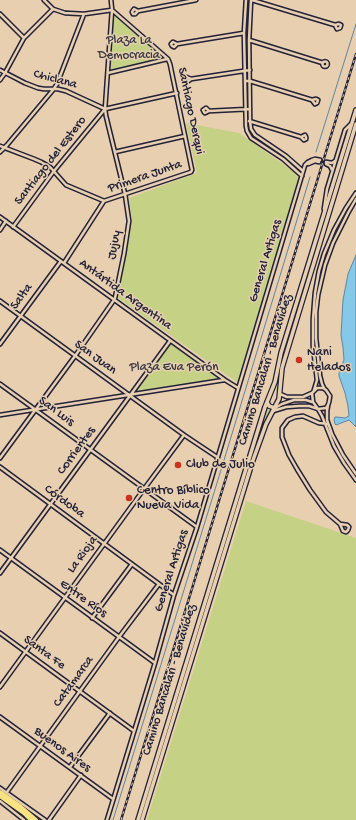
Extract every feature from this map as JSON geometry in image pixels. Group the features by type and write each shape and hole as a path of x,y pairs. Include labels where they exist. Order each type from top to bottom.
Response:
{"main road":[{"name":"Camino Bancalari - Benavídez","path":"142,820 252,463 266,424 279,399 284,358 354,124 356,110"},
{"name":"Camino Bancalari - Benavídez","path":"138,820 267,402 275,382 279,360 323,217 354,124"},
{"path":"270,394 276,392 280,394"},
{"path":"267,402 274,410"},
{"path":"0,792 36,820"},
{"path":"0,796 24,813 31,820"}],"street":[{"path":"44,0 53,9 65,13 84,14 112,10"},
{"name":"Jujuy","path":"0,458 114,300 129,222 125,194 105,109 112,10 111,0"},
{"path":"138,11 178,1 196,0"},
{"path":"246,0 244,42 247,131 251,138 304,169 306,164 310,161 314,159 320,161"},
{"path":"302,176 285,158 255,135 251,129 249,36 251,0 335,25"},
{"path":"0,80 24,38 53,9"},
{"name":"Santiago Derqui","path":"112,10 168,59 177,93 192,170"},
{"path":"0,14 24,38"},
{"path":"0,152 5,148 53,90 84,14"},
{"path":"177,44 244,34 249,36"},
{"path":"244,42 249,41 323,63"},
{"path":"108,73 168,59"},
{"name":"Chiclana","path":"0,70 38,88 53,90 62,89 105,109"},
{"path":"191,79 250,70"},
{"path":"246,81 312,100"},
{"path":"105,109 177,93"},
{"name":"Santiago del Estero","path":"13,227 54,171 105,109"},
{"path":"209,111 250,109"},
{"path":"246,120 301,137"},
{"path":"323,217 327,189 345,130 354,124"},
{"path":"115,152 185,136"},
{"name":"Primera Junta","path":"0,146 46,165 54,171 66,185 104,201 191,172 192,170"},
{"path":"332,170 326,163 332,163 335,160"},
{"name":"General Artigas","path":"107,820 174,595 197,527 304,169"},
{"path":"356,193 340,219 324,254 319,283 313,346 316,380 313,392 313,402 356,480"},
{"path":"319,283 336,235 356,199"},
{"name":"Salta","path":"0,344 62,262 104,201"},
{"name":"Antártida Argentina","path":"0,217 170,341 238,388"},
{"path":"0,230 6,221"},
{"name":"San Juan","path":"0,301 184,435 217,457"},
{"path":"314,330 321,380 324,388 330,396 326,424"},
{"name":"Corrientes","path":"0,573 170,341"},
{"path":"0,415 225,380"},
{"path":"316,380 321,380"},
{"name":"San Luis","path":"0,384 197,527"},
{"path":"280,394 287,397 298,397 308,395 319,388 324,388"},
{"path":"274,410 282,404 294,400 306,400 313,402"},
{"path":"274,410 299,406 309,406 323,409 328,406"},
{"path":"326,424 319,423 303,416 295,417 288,420 282,428 282,436 294,464 310,490 326,512 340,524"},
{"name":"La Rioja","path":"0,687 184,435"},
{"name":"Córdoba","path":"0,467 174,595"},
{"path":"349,467 356,474"},
{"name":"Entre Ríos","path":"0,550 155,663"},
{"path":"92,618 132,564"},
{"name":"Catamarca","path":"7,792 159,584"},
{"name":"Santa Fe","path":"0,634 134,731"},
{"path":"70,767 110,713"},
{"name":"Buenos Aires","path":"0,717 113,799"},
{"path":"48,820 81,775"},
{"path":"0,788 45,820"},
{"path":"0,801 24,820"}],"green space":[{"name":"Plaza La Democracia","path":"114,15 116,15 164,58 114,70 111,69"},
{"path":"356,114 283,358 278,391 274,390 281,357"},
{"path":"186,123 239,133 300,176 241,385 118,298 132,219 129,198 197,173"},
{"name":"Plaza Eva Perón","path":"170,341 225,380 129,395"},
{"path":"268,408 271,410 261,430 249,466 139,820 248,466"},
{"path":"246,501 356,538 356,820 147,820"}],"water":[{"path":"356,255 356,427 349,420 336,425 334,420 335,417 345,418 349,416 345,393 339,373 344,360 341,335 343,300 348,274"}],"waterway":[{"path":"316,152 356,24"},
{"path":"113,820 310,177"}],"railway":[{"path":"121,820 356,54"}],"place":[{"name":"Nani Helados","path":"299,360"},
{"name":"Club de Julio","path":"178,465"},
{"name":"Centro Bíblico Nueva Vida","path":"129,498"}]}
